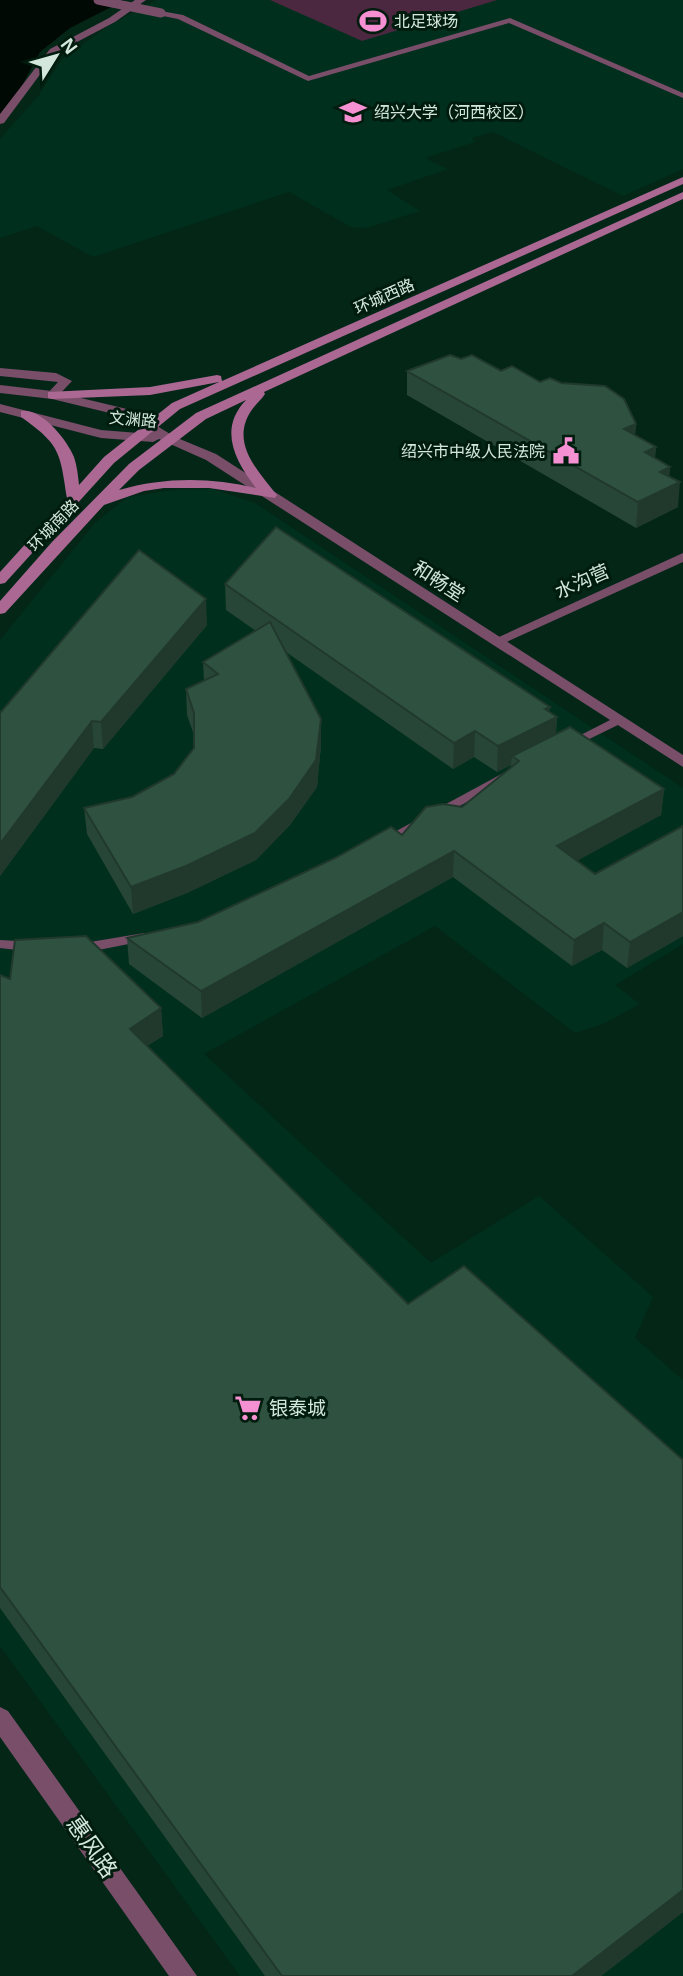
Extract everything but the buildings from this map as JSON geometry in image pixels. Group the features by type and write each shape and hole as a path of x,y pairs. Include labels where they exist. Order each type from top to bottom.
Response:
{"main road":[{"name":"环城西路","path":"109,460 176,406 683,180"},
{"name":"环城西路","path":"134,467 201,416 683,195"},
{"path":"52,395 150,391 213,380 271,364"},
{"path":"270,495 247,470 239,450 237,426 244,407 262,392 291,375"},
{"path":"26,414 53,432 65,450 73,473 73,498"},
{"name":"环城南路","path":"0,580 109,460"},
{"name":"环城南路","path":"0,610 134,467"},
{"path":"85,517 109,499 159,485 242,487 270,495"}],"street":[{"path":"0,121 53,51 112,20 141,0"},
{"path":"0,372 56,377 66,381 52,395"},
{"name":"文渊路","path":"0,389 52,395 126,414 170,440"},
{"name":"文渊路","path":"0,408 101,433 170,440"},
{"name":"和畅堂","path":"170,440 211,457 683,762"},
{"name":"水沟营","path":"497,641 683,556"},
{"name":"惠风路","path":"0,1717 184,1976"}],"lane":[{"path":"97,0 180,17 308,79 510,20 683,96"},
{"path":"559,749 618,720"},
{"path":"368,850 524,767"},
{"path":"0,944 71,950 161,934"}],"shaded area":[{"path":"0,0 125,0 70,28 40,52 19,91 0,118"},
{"name":"绍兴大学（河西校区）","path":"156,0 683,0 683,169 623,196 493,132 472,138 475,142 425,158 448,169 387,190 420,211 367,228 351,227 289,192 93,257 37,226 0,238 0,139 39,95 62,59 107,27"},
{"name":"北足球场","path":"270,0 497,0 362,41"},
{"path":"213,489 255,503 683,788 683,944 615,985 640,1004 603,1024 575,1033 435,926 204,1054 431,1263 539,1196 653,1297 635,1338 683,1380 683,1976 240,1976 0,1646 0,640 95,523 128,497 174,490"}],"place":[{"name":"北足球场","path":"373,21"},
{"name":"绍兴大学（河西校区）","path":"353,112"},
{"name":"绍兴市中级人民法院","path":"566,451"},
{"name":"银泰城","path":"248,1408"}]}
